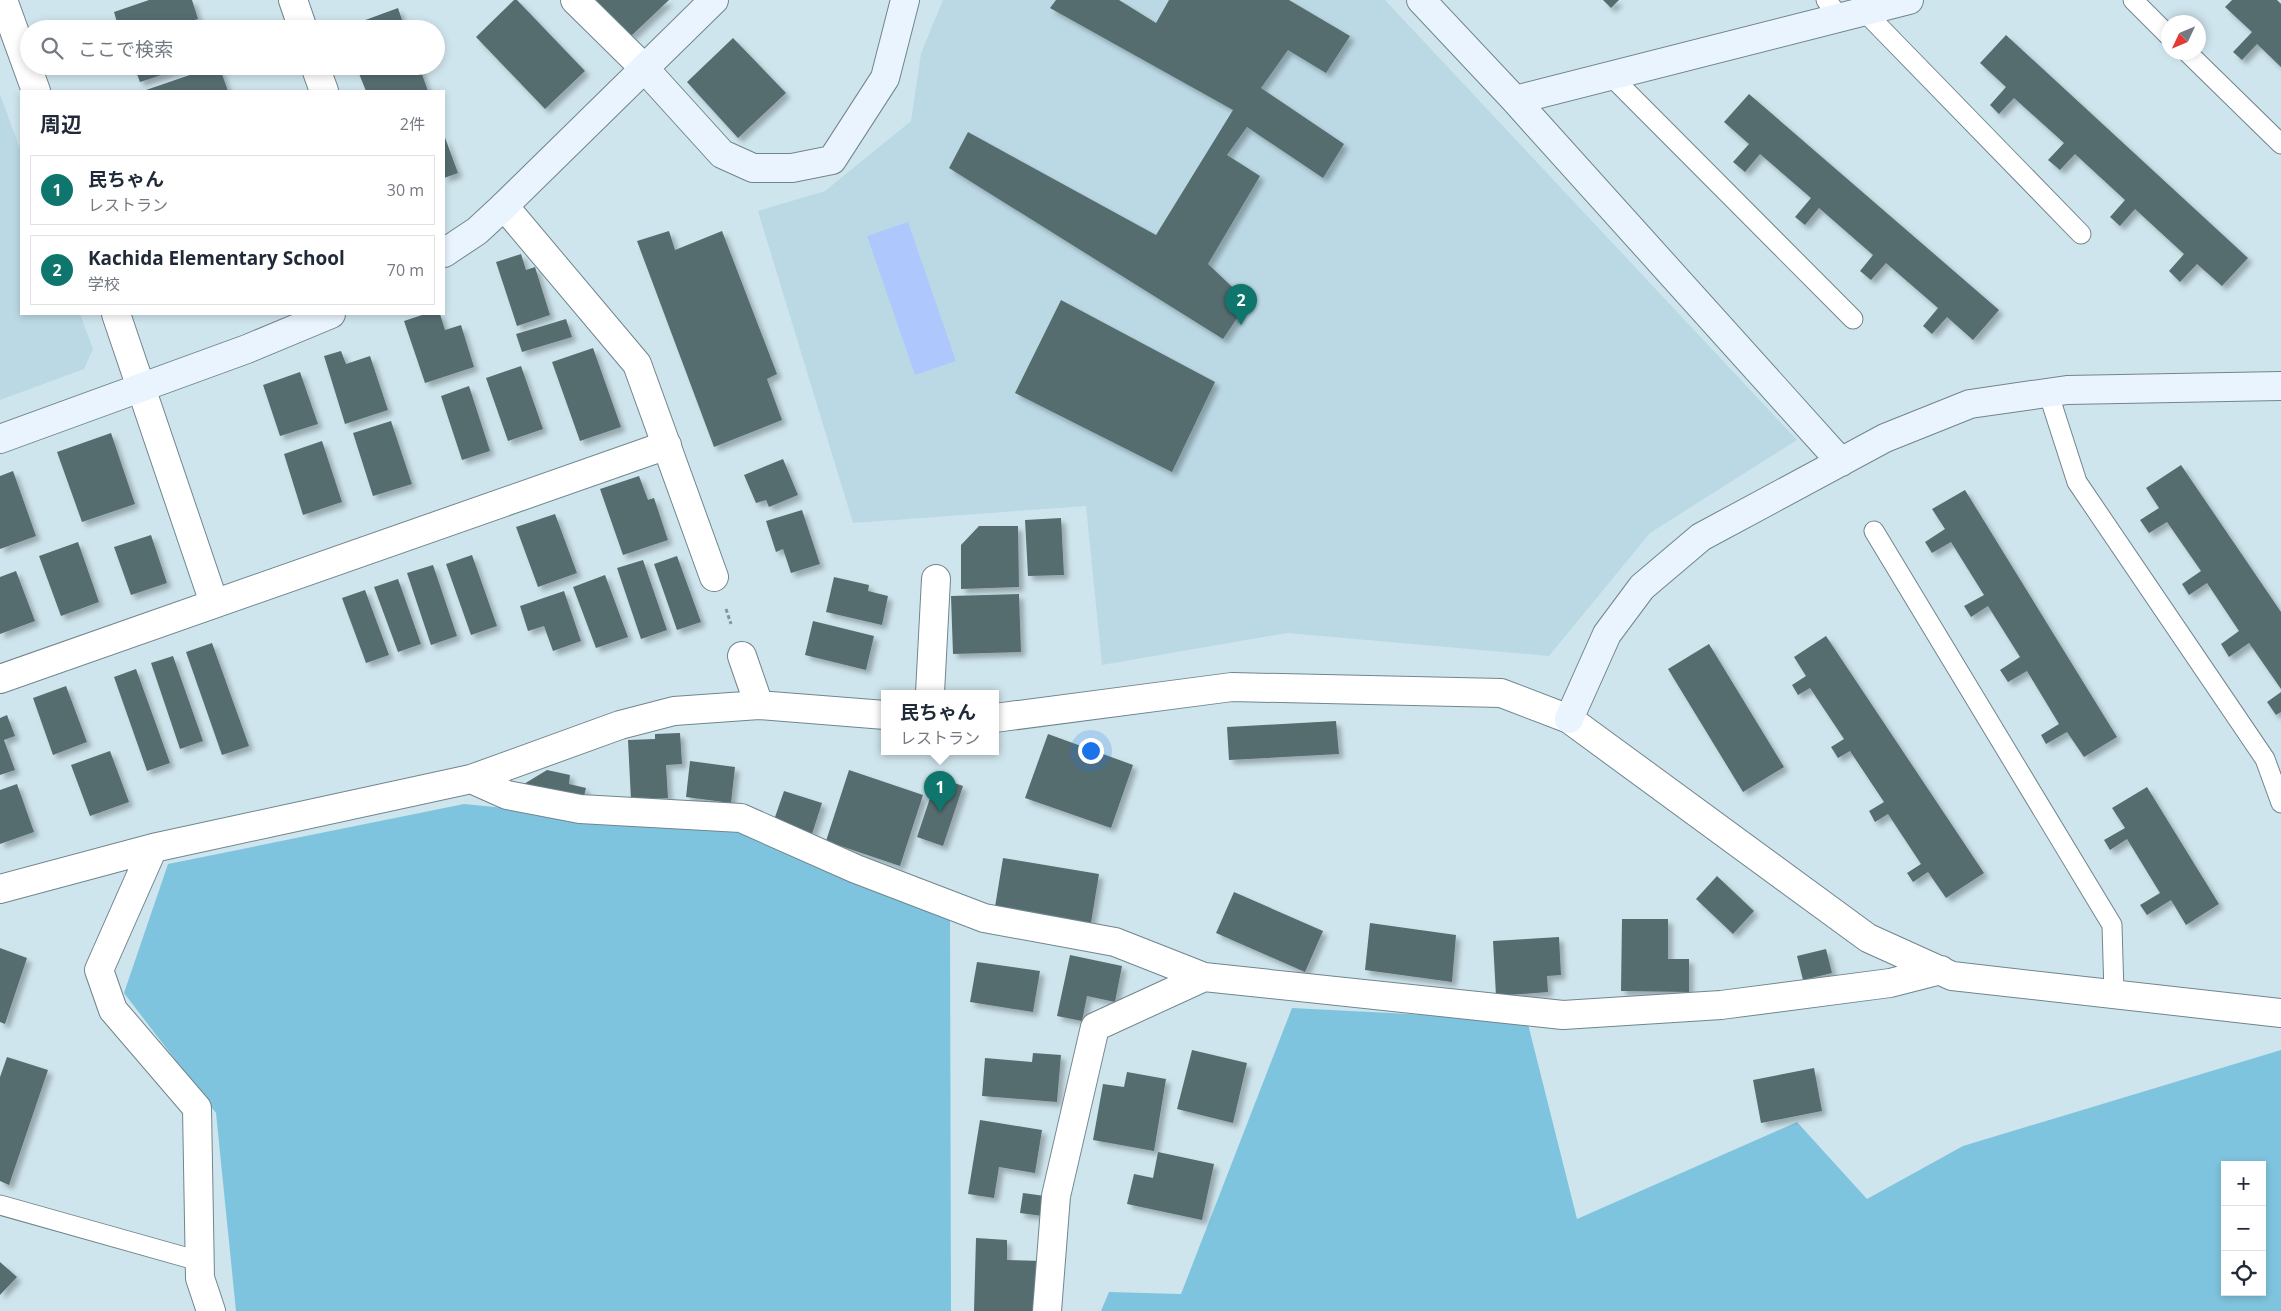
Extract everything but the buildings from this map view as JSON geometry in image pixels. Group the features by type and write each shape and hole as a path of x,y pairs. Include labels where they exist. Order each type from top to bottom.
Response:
{"street":[{"path":"3,0 20,47"},
{"path":"293,0 300,20"},
{"path":"575,0 644,68 722,154 753,168 792,168 832,160 885,78 905,0"},
{"path":"445,252 477,231 504,206 714,0"},
{"path":"1421,0 1515,100 1841,462"},
{"path":"1515,100 1610,76 1843,10 1909,0"},
{"path":"30,75 36,90"},
{"path":"318,75 324,90"},
{"path":"504,206 637,364 714,577"},
{"path":"116,315 214,602"},
{"path":"0,439 247,349 330,315"},
{"path":"1569,719 1607,634 1642,587 1701,537 1885,438 1970,404 2048,392 2067,390 2281,386"},
{"path":"0,679 214,602 667,445"},
{"path":"930,690 936,579"},
{"path":"742,656 759,705"},
{"path":"999,717 1232,687 1501,693 1569,719 1868,938 1952,976 2281,1013"},
{"path":"0,889 153,848 471,779 629,722 674,711 759,705 881,716"},
{"path":"471,779 507,795 580,809 741,818 856,869 984,918 1115,942 1204,977 1563,1015 1721,1005 1890,983 1941,970"},
{"path":"153,848 99,970 113,1010 197,1108 200,1278 211,1311"},
{"path":"1047,1311 1056,1196 1095,1027 1204,977"}],"lane":[{"path":"2133,0 2161,28"},
{"path":"1843,10 2082,234"},
{"path":"2195,60 2281,144"},
{"path":"1610,76 1853,319"},
{"path":"2048,392 2077,482 2265,759 2281,804"},
{"path":"1874,531 2112,925 2114,994"},
{"path":"0,1205 200,1261"}],"path":[{"path":"714,577 742,656"}],"shaded area":[{"path":"943,0 1385,0 1797,440 1650,533 1549,656 1287,633 1102,665 1086,506 853,523 758,211 825,191 911,121 921,53"},
{"path":"0,94 20,149 20,315 80,315 93,349 84,369 0,400"},
{"path":"908,222 956,361 915,375 867,236"},
{"path":"464,804 738,831 950,917 951,1311 236,1311 216,1113 124,993 168,864"},
{"path":"1292,1008 1527,1020 1577,1219 1797,1122 1867,1199 1963,1146 2281,1050 2281,1311 1101,1311 1109,1292 1181,1294"}],"place":[{"name":"Kachida Elementary School","path":"1241,325"},
{"name":"民ちゃん","path":"940,812"}]}
